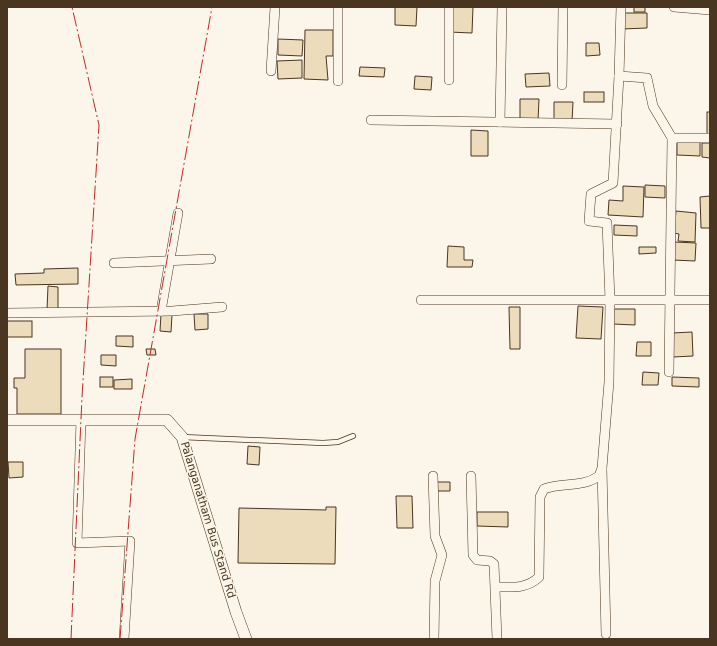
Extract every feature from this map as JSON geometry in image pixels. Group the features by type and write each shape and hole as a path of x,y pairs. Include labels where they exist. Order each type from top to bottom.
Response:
{"street":[{"path":"271,71 275,7"},
{"path":"338,7 338,81"},
{"path":"449,7 449,80"},
{"path":"500,122 502,7"},
{"path":"562,85 563,7"},
{"path":"606,634 602,468 609,382 610,300 607,223 588,221 590,194 613,183 617,124 621,7"},
{"path":"674,7 710,10"},
{"path":"619,76 647,78 653,106 672,138 669,372"},
{"path":"371,120 617,124"},
{"path":"672,138 710,138"},
{"path":"161,311 178,213"},
{"path":"114,263 211,259"},
{"path":"421,300 710,300"},
{"path":"7,313 161,311 222,307"},
{"name":"Palanganatham Bus Stand Rd","path":"7,420 167,420 182,437 236,612 246,639"},
{"path":"80,420 77,543 130,541 124,639"},
{"path":"496,587 523,586 535,581 539,577 540,497 544,489 551,486 585,483 599,476 602,468"},
{"path":"433,476 435,536 442,555 435,581 434,639"},
{"path":"471,476 473,555 477,560 490,561 494,564 497,639"}],"lane":[{"path":"182,437 323,443 338,442 353,436"}],"building":[{"path":"395,7 417,7 416,26 395,25"},
{"path":"449,7 473,7 472,33 449,32"},
{"path":"634,7 645,7 645,12 634,12"},
{"path":"622,13 647,13 647,28 622,29"},
{"path":"305,30 333,30 333,56 326,56 328,80 304,79"},
{"path":"278,39 303,40 302,56 278,55"},
{"path":"586,43 599,43 600,55 586,56"},
{"path":"302,60 302,78 278,79 277,61"},
{"path":"360,67 385,68 384,77 359,76"},
{"path":"549,73 550,86 526,87 525,74"},
{"path":"415,76 432,77 431,90 414,89"},
{"path":"584,92 604,92 604,102 584,102"},
{"path":"520,99 539,99 538,121 520,120"},
{"path":"554,102 573,102 572,122 554,122"},
{"path":"707,112 710,112 710,134 707,134"},
{"path":"471,130 488,131 488,156 471,156"},
{"path":"677,141 700,142 700,156 677,155"},
{"path":"702,143 710,143 710,158 702,157"},
{"path":"645,185 665,186 665,198 645,197"},
{"path":"623,186 644,187 643,217 608,215 609,200 623,201"},
{"path":"710,196 710,228 701,228 700,197"},
{"path":"676,211 696,213 695,242 678,241 679,234 674,233"},
{"path":"614,225 637,226 637,236 614,235"},
{"path":"674,242 696,243 695,261 673,260"},
{"path":"448,246 464,247 464,260 473,260 472,267 447,267"},
{"path":"639,247 656,247 656,253 639,254"},
{"path":"78,268 78,284 16,285 15,274 44,273 44,269"},
{"path":"48,286 58,287 58,310 47,310"},
{"path":"578,306 603,307 601,339 576,338"},
{"path":"509,307 520,307 520,349 510,349"},
{"path":"614,309 635,309 635,325 613,324"},
{"path":"161,314 172,315 171,332 160,331"},
{"path":"194,314 208,314 208,329 195,330"},
{"path":"7,321 32,321 32,337 7,337"},
{"path":"692,332 693,356 673,357 672,333"},
{"path":"116,336 133,336 133,347 116,346"},
{"path":"637,342 651,342 651,356 636,356"},
{"path":"25,349 61,349 61,414 17,414 17,388 14,388 14,378 25,378"},
{"path":"146,349 155,349 156,355 147,355"},
{"path":"101,355 116,355 116,366 101,365"},
{"path":"643,372 659,373 658,385 642,385"},
{"path":"100,377 113,377 113,387 100,387"},
{"path":"672,377 699,378 699,387 672,386"},
{"path":"132,379 132,389 114,389 114,380"},
{"path":"248,446 260,447 259,465 247,464"},
{"path":"8,462 23,462 23,477 9,478"},
{"path":"434,482 450,482 450,491 435,491"},
{"path":"396,496 412,496 413,528 397,528"},
{"path":"326,507 336,507 335,564 238,563 239,508 326,510"},
{"path":"477,512 508,512 508,527 477,526"}],"power":[{"path":"71,639 82,397 99,125 72,7"},
{"path":"120,639 135,439 212,7"}]}
